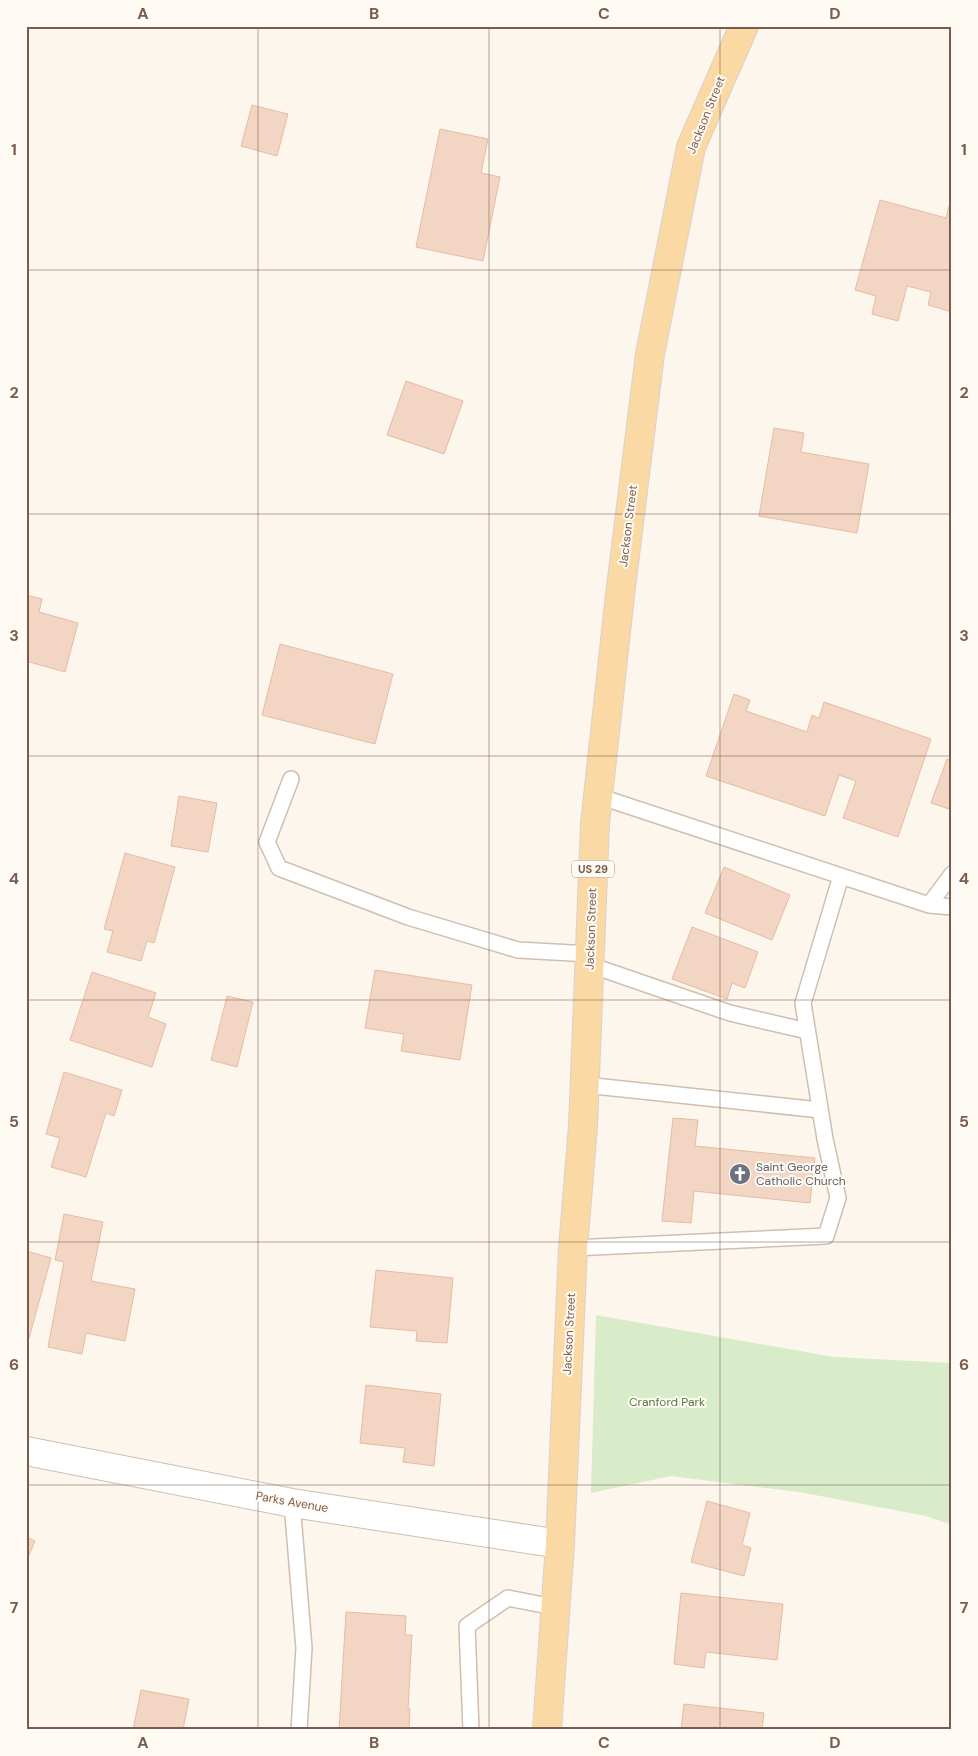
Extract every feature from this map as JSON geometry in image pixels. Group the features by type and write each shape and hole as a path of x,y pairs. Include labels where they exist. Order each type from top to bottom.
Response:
{"main road":[{"name":"Jackson Street","path":"547,1730 554,1607 560,1544 573,1248 583,1126 595,824 620,595 650,354 691,147 744,26"}],"street":[{"name":"Parks Avenue","path":"26,1451 292,1502 560,1544"}],"lane":[{"path":"291,779 267,842 279,868 408,917 518,950 590,960 730,1013 808,1031"},
{"path":"598,796 929,905 952,907"},
{"path":"929,905 952,874"},
{"path":"573,1248 826,1236 838,1198 820,1110 803,1003 841,876"},
{"path":"585,1085 820,1110"},
{"path":"292,1502 304,1648 299,1730"},
{"path":"471,1730 467,1626 508,1598 554,1607"}],"green space":[{"name":"Cranford Park","path":"596,1315 834,1357 952,1363 952,1525 926,1516 799,1492 671,1476 591,1493"}],"building":[{"path":"252,105 288,114 277,156 241,146"},
{"path":"440,129 488,139 481,173 500,177 483,261 416,247"},
{"path":"952,195 952,312 928,305 931,292 907,286 898,321 872,314 876,296 855,290 880,200 946,218"},
{"path":"406,381 463,401 444,454 387,435"},
{"path":"774,428 804,433 801,452 869,464 857,533 759,516"},
{"path":"26,595 42,599 39,612 78,623 65,672 26,661"},
{"path":"280,644 393,674 375,744 262,715"},
{"path":"734,694 750,700 746,711 807,732 812,715 819,718 824,702 931,739 898,837 843,818 856,781 839,775 825,816 706,776"},
{"path":"947,759 952,761 952,810 931,803"},
{"path":"179,796 217,803 208,852 171,846"},
{"path":"125,853 175,867 154,943 147,941 141,961 107,952 113,931 104,929"},
{"path":"724,867 790,895 772,940 705,913"},
{"path":"692,927 758,952 745,988 732,983 727,999 672,979"},
{"path":"375,970 472,985 460,1060 401,1051 404,1034 365,1028"},
{"path":"92,972 156,993 148,1017 166,1024 152,1067 70,1040"},
{"path":"227,996 253,1002 237,1067 211,1060"},
{"path":"64,1072 122,1090 114,1116 106,1113 86,1177 51,1167 60,1138 46,1134"},
{"name":"Saint George Catholic Church","path":"673,1118 698,1120 695,1146 815,1158 810,1203 694,1191 691,1223 662,1221"},
{"path":"64,1214 103,1222 91,1281 135,1289 125,1341 86,1333 82,1354 48,1347 64,1262 55,1260"},
{"path":"26,1251 51,1258 26,1349"},
{"path":"376,1270 453,1278 447,1343 416,1341 417,1331 370,1327"},
{"path":"366,1385 441,1394 434,1466 403,1462 405,1448 360,1443"},
{"path":"707,1501 750,1513 742,1545 751,1548 744,1576 691,1562"},
{"path":"26,1537 35,1541 26,1562"},
{"path":"681,1593 783,1604 777,1660 706,1652 704,1668 674,1664"},
{"path":"346,1612 406,1616 405,1635 412,1635 408,1709 410,1709 409,1730 339,1730"},
{"path":"141,1690 189,1699 183,1730 133,1730"},
{"path":"684,1704 764,1713 762,1730 681,1730"}],"place":[{"name":"Saint George Catholic Church","path":"740,1174"}]}
